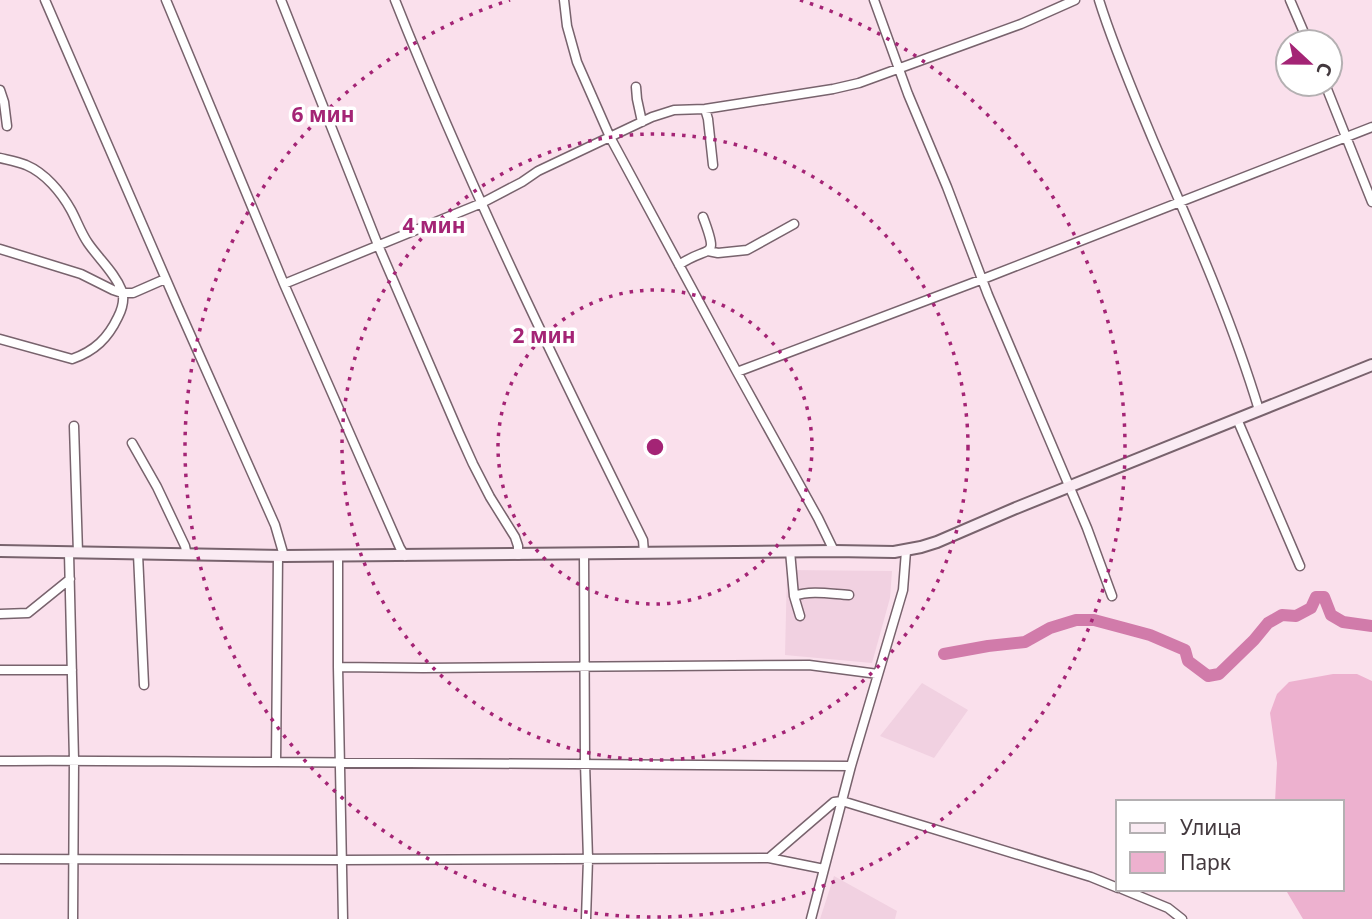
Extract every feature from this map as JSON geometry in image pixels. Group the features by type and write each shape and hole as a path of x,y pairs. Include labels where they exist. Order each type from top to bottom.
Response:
{"street":[{"path":"45,0 281,540 276,762"},
{"path":"166,0 284,284 405,556"},
{"path":"281,0 378,245 473,464 515,537 518,555"},
{"path":"395,0 429,86 482,203 643,540 644,553"},
{"path":"564,0 577,62 610,137 834,551"},
{"path":"874,0 908,93 998,318 1087,528 1112,596"},
{"path":"284,284 482,203 538,171 642,122 674,110 705,109 859,83 1021,23 1075,0"},
{"path":"1099,0 1112,41 1241,356 1259,410"},
{"path":"1290,0 1302,28"},
{"path":"636,87 642,122"},
{"path":"0,90 7,126"},
{"path":"1331,98 1372,202"},
{"path":"705,109 713,165"},
{"path":"737,372 1372,127"},
{"path":"0,158 28,166 61,193 86,241 102,260 122,293 123,302 107,337 84,355 72,359 0,339"},
{"path":"679,265 708,251 712,246 703,217"},
{"path":"708,251 718,253 747,250 794,224"},
{"path":"0,249 80,274 122,293 133,293 165,279"},
{"path":"0,551 405,556 906,551 937,542 1372,365"},
{"path":"1237,419 1300,566"},
{"path":"73,919 75,760 70,579 74,553 74,426"},
{"path":"132,443 157,487 187,555"},
{"path":"790,551 794,596 800,616"},
{"path":"811,919 903,590 906,551"},
{"path":"138,554 144,685"},
{"path":"584,554 588,859 586,919"},
{"path":"338,556 343,919"},
{"path":"0,614 28,613 70,579"},
{"path":"794,596 802,593 849,595"},
{"path":"338,667 809,665 878,674"},
{"path":"0,670 72,670"},
{"path":"0,761 852,766"},
{"path":"769,858 834,802 842,801 1116,886"},
{"path":"0,859 769,858 824,869"},
{"path":"1127,891 1168,908 1182,919"}],"shaded area":[{"path":"787,570 892,571 890,598 872,663 785,655"},
{"path":"922,683 968,710 934,758 880,736"},
{"path":"834,876 897,911 895,919 820,919"}],"green space":[{"path":"1333,674 1357,674 1372,681 1372,919 1303,919 1287,892 1344,891 1344,800 1275,800 1277,763 1270,713 1277,694 1289,682"}],"waterway":[{"path":"944,654 1025,642 1050,628 1076,620 1094,620 1150,635 1185,650 1188,661 1208,676 1219,674 1268,623 1282,615 1296,616 1311,608 1316,597 1324,597 1331,615 1343,622 1372,626"}]}
